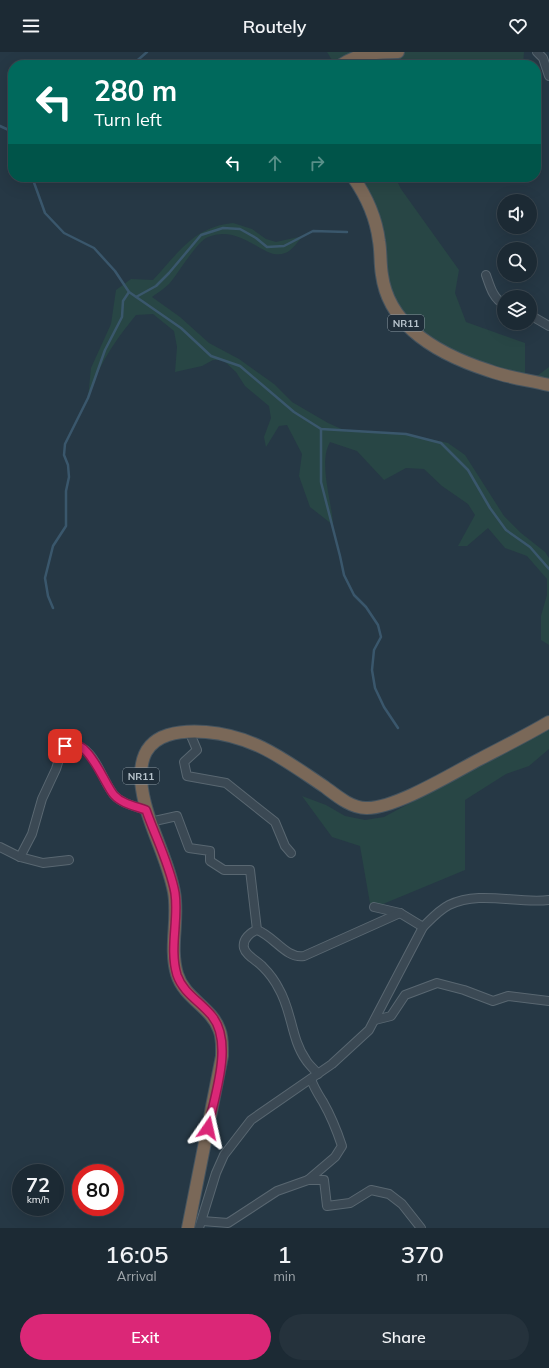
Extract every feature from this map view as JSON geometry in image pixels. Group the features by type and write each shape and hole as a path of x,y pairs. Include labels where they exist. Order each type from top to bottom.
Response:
{"highway":[{"path":"348,60 352,57 373,52 398,52"},
{"name":"NR11","path":"356,182 372,210 379,241 382,275 386,291 392,304 409,327 432,346 484,369 549,385"},
{"name":"NR11","path":"188,1228 222,1056 222,1040 219,1028 212,1016 192,997 181,984 177,975 174,959 176,910 174,893 146,810 141,777 142,763 145,752 151,744 159,738 189,731 220,733 242,738 273,752 346,802 366,808 396,802 549,722"}],"street":[{"path":"537,52 543,58 549,76"},
{"path":"486,275 492,293 497,299"},
{"path":"537,319 549,326"},
{"path":"189,731 197,750 184,762 187,776 226,783 276,822 285,846 291,853"},
{"path":"20,857 32,834 42,799 56,769 63,747 68,744 77,745 89,754 115,795 127,804 146,810"},
{"path":"150,822 177,816 188,848 210,851 210,861 224,870 250,870 257,930"},
{"path":"0,847 20,857 43,863 69,860"},
{"path":"421,1228 402,1204 389,1194 370,1190 350,1203 327,1206 324,1180 308,1180 277,1191 228,1223 200,1224 216,1173 224,1155 251,1120 318,1074 349,1049 369,1030 423,927 448,905 469,898 549,900"},
{"path":"374,907 400,913 423,927"},
{"path":"318,1074 305,1060 297,1041 287,1004 279,989 262,965 244,950 243,945 246,938 252,932 257,930 263,932 293,956 297,957 313,953 400,913"},
{"path":"375,1020 391,1016 405,995 437,983 464,990 493,1001 508,996 549,1001"},
{"path":"308,1180 335,1157 342,1146 337,1131 310,1079"}],"green space":[{"path":"327,52 524,52 523,60 332,60"},
{"path":"350,182 398,182 459,270 455,293 466,322 525,343 525,385 490,374 391,313 375,227 362,200"},
{"path":"233,223 252,229 266,239 276,242 303,236 290,250 285,253 277,254 269,252 242,238 232,235 220,234 208,237 193,251 169,284 152,297 180,317 209,343 239,359 274,384 292,402 328,423 346,431 406,434 448,443 465,455 504,516 521,533 545,552 549,558 549,645 541,640 541,616 547,595 547,579 527,556 505,548 488,528 467,546 458,546 475,515 468,504 442,486 424,469 406,468 384,480 357,451 330,442 325,460 325,471 333,525 310,507 299,476 302,454 287,425 279,426 266,447 264,437 271,418 269,406 245,386 236,372 223,360 213,360 202,366 175,372 177,347 174,331 153,314 136,315 128,325 102,364 88,398 91,368 111,324 116,290 131,279 153,280 179,251 197,235 219,225"},
{"path":"549,367 549,392 525,385"},
{"path":"549,728 549,749 529,766 506,774 465,800 465,870 371,909 360,846 332,837 302,796 326,805 345,816 365,820 384,817"}],"waterway":[{"path":"138,60 147,52"},
{"path":"0,126 8,130"},
{"path":"34,182 45,213 64,233 94,248 115,271 129,292 181,328 211,356 240,366 294,412 321,429 406,434 441,443 468,470 490,508 506,530 530,547 549,569"},
{"path":"136,297 156,286 201,235 223,228 240,229 256,238 267,247 284,246 313,231 347,232"},
{"path":"53,608 48,596 45,578 53,546 66,526 66,491 69,477 68,465 64,455 65,444 88,398 105,350 122,317 123,301 129,292"},
{"path":"321,429 321,482 344,575 354,595 366,607 378,625 381,637 374,650 372,670 375,688 384,707 398,728"}],"route":[{"path":"65,746 71,744 77,745 84,749 94,760 107,784 115,795 127,804 146,810 170,877 174,893 176,910 174,959 177,975 181,984 192,997 212,1016 219,1028 222,1040 222,1056 208,1128"}]}
